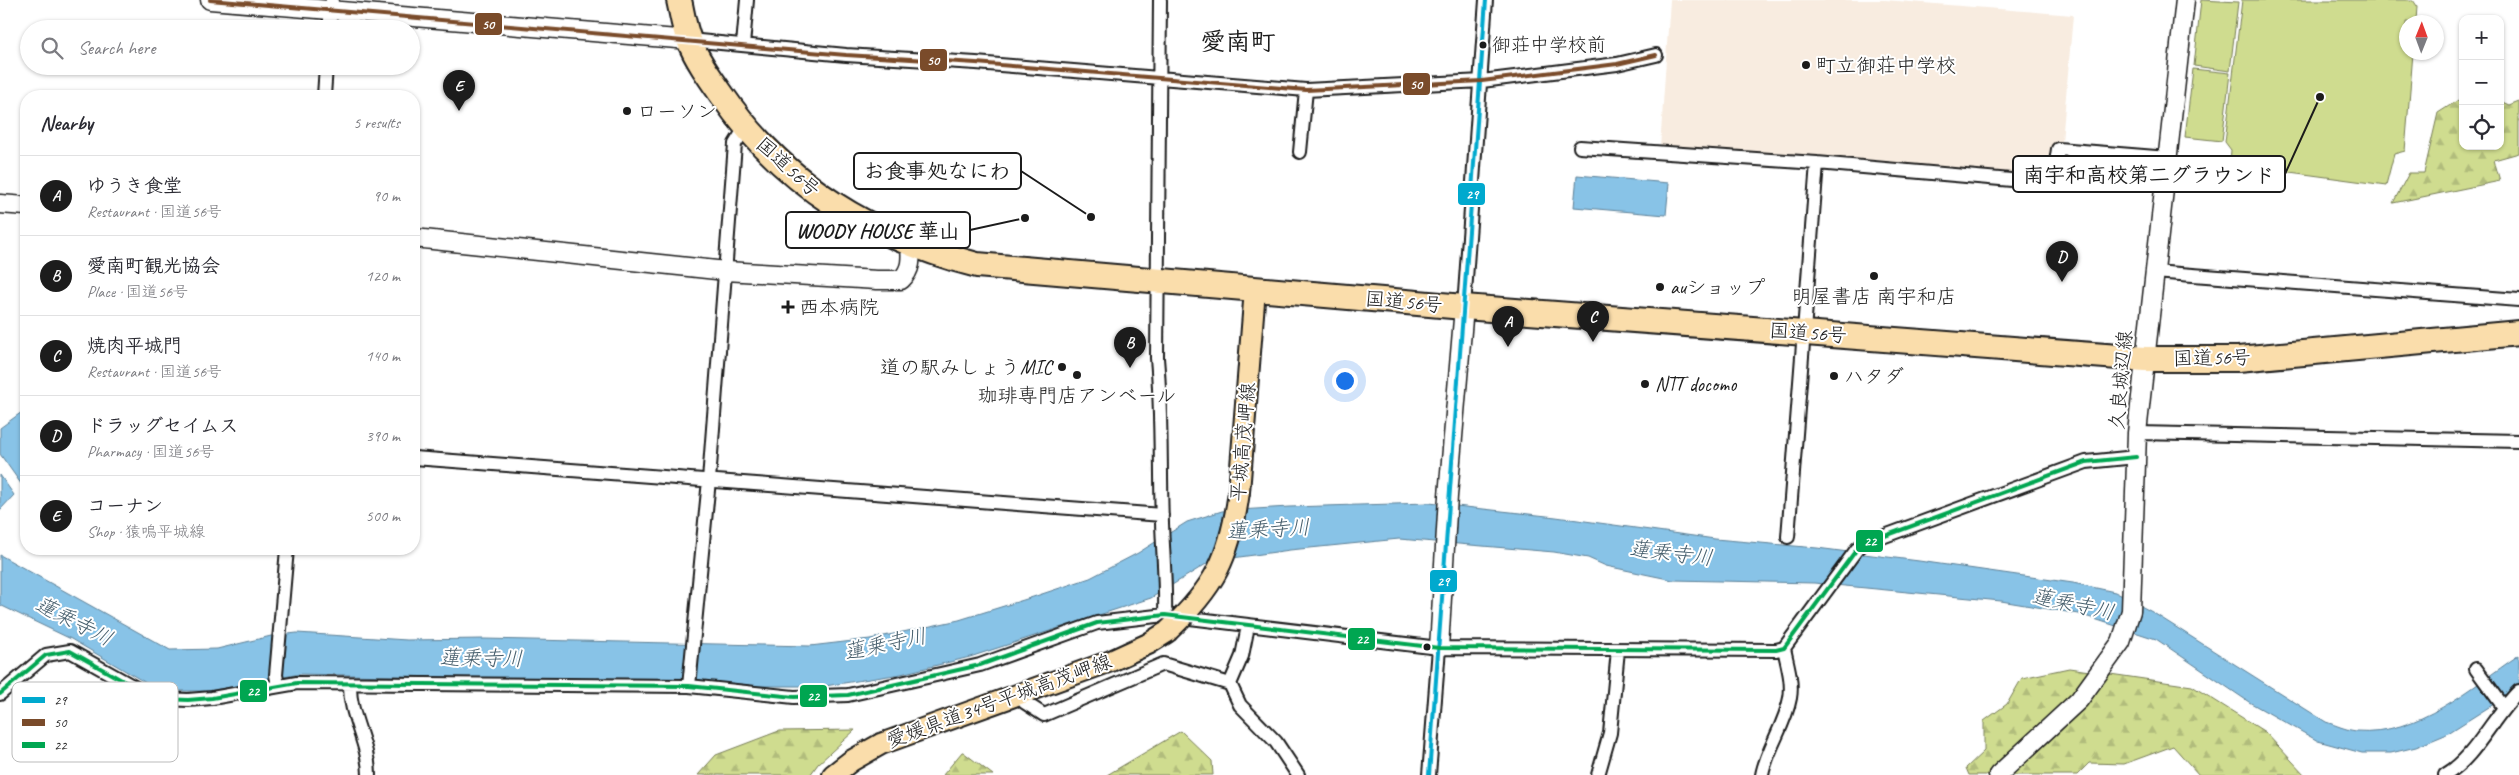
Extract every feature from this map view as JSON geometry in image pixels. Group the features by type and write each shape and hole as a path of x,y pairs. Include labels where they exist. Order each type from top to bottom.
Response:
{"highway":[{"name":"国道56号","path":"679,0 689,40 705,70 745,128 825,200 910,244 977,265 1464,307 2145,359 2238,359 2519,333"}],"main road":[{"path":"210,0 331,5 689,40"},
{"name":"久良城辺線","path":"1998,775 2079,700 2121,642 2131,611 2134,578 2137,432 2185,0"},
{"path":"0,204 20,206"},
{"path":"420,239 726,271 877,280 901,280 908,272 911,260 910,244"},
{"name":"平城高茂岬線","path":"1166,624 1194,607 1213,582 1227,553 1235,524 1255,289"},
{"path":"1439,648 1448,498 1464,307"},
{"name":"愛媛県道34号平城高茂岬線","path":"833,775 851,761 881,744 1111,661 1148,644 1166,624"}],"street":[{"path":"743,45 747,0"},
{"path":"1160,0 1157,358 1162,405 1162,519 1166,581 1166,624"},
{"path":"1464,307 1482,81 1486,0"},
{"path":"330,20 331,5"},
{"path":"689,40 1306,90 1482,81 1617,64 1656,55"},
{"path":"324,90 325,75"},
{"path":"1300,152 1306,90"},
{"path":"690,683 709,480 735,144 745,128"},
{"path":"1580,148 1817,163 2046,183 2054,176 2058,149 2168,158"},
{"path":"1788,537 1802,333 1817,163"},
{"path":"2154,272 2519,300"},
{"path":"2137,432 2519,441"},
{"path":"178,699 212,698 277,680 297,683 350,684 690,683 794,696 848,695 980,665 1097,623 1248,626 1439,648 1776,650 1784,648 1857,549 1871,541 2086,462 2136,457"},
{"path":"420,458 709,480 1162,519"},
{"path":"277,680 286,555"},
{"path":"1230,684 1242,656 1248,626"},
{"path":"1429,775 1439,648"},
{"path":"1762,775 1766,755 1784,720 1790,697 1790,678 1784,648"},
{"path":"15,682 46,656 70,650 126,682"},
{"path":"1598,775 1610,733 1618,650"},
{"path":"1024,702 1044,715 1163,664 1230,684 1240,705 1276,742 1298,775"},
{"path":"2477,671 2501,704"},
{"path":"0,694 12,684"},
{"path":"350,684 350,698 366,752 369,775"},
{"path":"2445,775 2466,758 2491,726 2501,704 2519,691"}],"shaded area":[{"path":"1670,0 1885,0 2073,15 2059,177 2051,181 1660,148"}],"green space":[{"path":"2201,0 2238,2 2230,71 2194,66"},
{"path":"2242,0 2413,0 2417,6 2416,15 2399,15 2399,60 2412,60 2405,151 2394,154 2386,185 2230,164 2231,150 2225,142"},
{"path":"2193,69 2230,73 2222,141 2185,137"},
{"path":"2459,100 2459,150 2504,150 2504,103 2509,105 2519,101 2519,153 2494,160 2500,181 2393,203 2409,173 2424,173 2438,113"},
{"path":"2069,668 2192,686 2265,732 2305,775 2199,775 2173,746 2124,764 2089,763 2077,775 1969,775 1966,768 1984,751 1984,721 2007,704 2022,678"},
{"path":"855,730 818,764 810,775 698,775 716,755 779,731"},
{"path":"1181,731 1212,761 1213,775 1107,775"},
{"path":"963,752 993,775 943,775"}],"water":[{"path":"1577,175 1669,183 1666,215 1574,207"},
{"path":"20,413 20,482 0,454 0,428"},
{"path":"0,475 14,495 0,510"},
{"name":"蓮乗寺川","path":"1429,503 1556,517 1715,539 1817,548 2073,583 2115,592 2152,612 2326,722 2356,731 2379,731 2401,726 2422,718 2462,695 2519,655 2519,688 2445,735 2416,747 2391,753 2362,753 2318,741 2249,702 2156,639 2079,614 2001,601 1814,583 1673,580 1606,566 1588,558 1554,552 1399,539 1290,550 1211,561 1151,598 970,657 901,674 825,686 759,686 726,683 300,674 209,691 178,691 178,682 144,682 71,639 0,605 0,555 170,650 217,649 271,636 297,633 407,640 484,639 810,646 870,639 959,620 1090,578 1138,553 1187,522 1222,511"}],"transit line":[{"name":"50","path":"210,0 846,55 976,63 1306,90 1482,81 1617,64 1656,55"},
{"name":"29","path":"1429,775 1486,0"},
{"name":"22","path":"178,700 212,698 297,683 689,686 794,697 848,695 980,665 1097,623 1165,615 1439,648 1776,650 1784,648 1857,549 1863,544 2086,462 2136,457"},
{"name":"22","path":"14,682 46,655 70,651 125,682"},
{"name":"22","path":"0,694 12,684"}],"place":[{"name":"御荘中学校前","path":"1483,45"},
{"name":"町立御荘中学校","path":"1806,65"},
{"name":"南宇和高校第二グラウンド","path":"2320,97"},
{"name":"コーナン","path":"459,111"},
{"name":"ローソン","path":"627,111"},
{"name":"お食事処なにわ","path":"1091,217"},
{"name":"WOODY HOUSE 華山","path":"1025,218"},
{"name":"明屋書店 南宇和店","path":"1874,276"},
{"name":"ドラッグセイムス","path":"2062,282"},
{"name":"auショップ","path":"1660,287"},
{"name":"西本病院","path":"788,307"},
{"name":"焼肉平城門","path":"1593,342"},
{"name":"ゆうき食堂","path":"1508,347"},
{"name":"道の駅みしょうMIC","path":"1062,367"},
{"name":"愛南町観光協会","path":"1130,368"},
{"name":"珈琲専門店アンベール","path":"1077,375"},
{"name":"ハタダ","path":"1834,376"},
{"name":"NTT docomo","path":"1645,384"}],"district":[{"name":"愛南町","path":"1238,42"}]}
